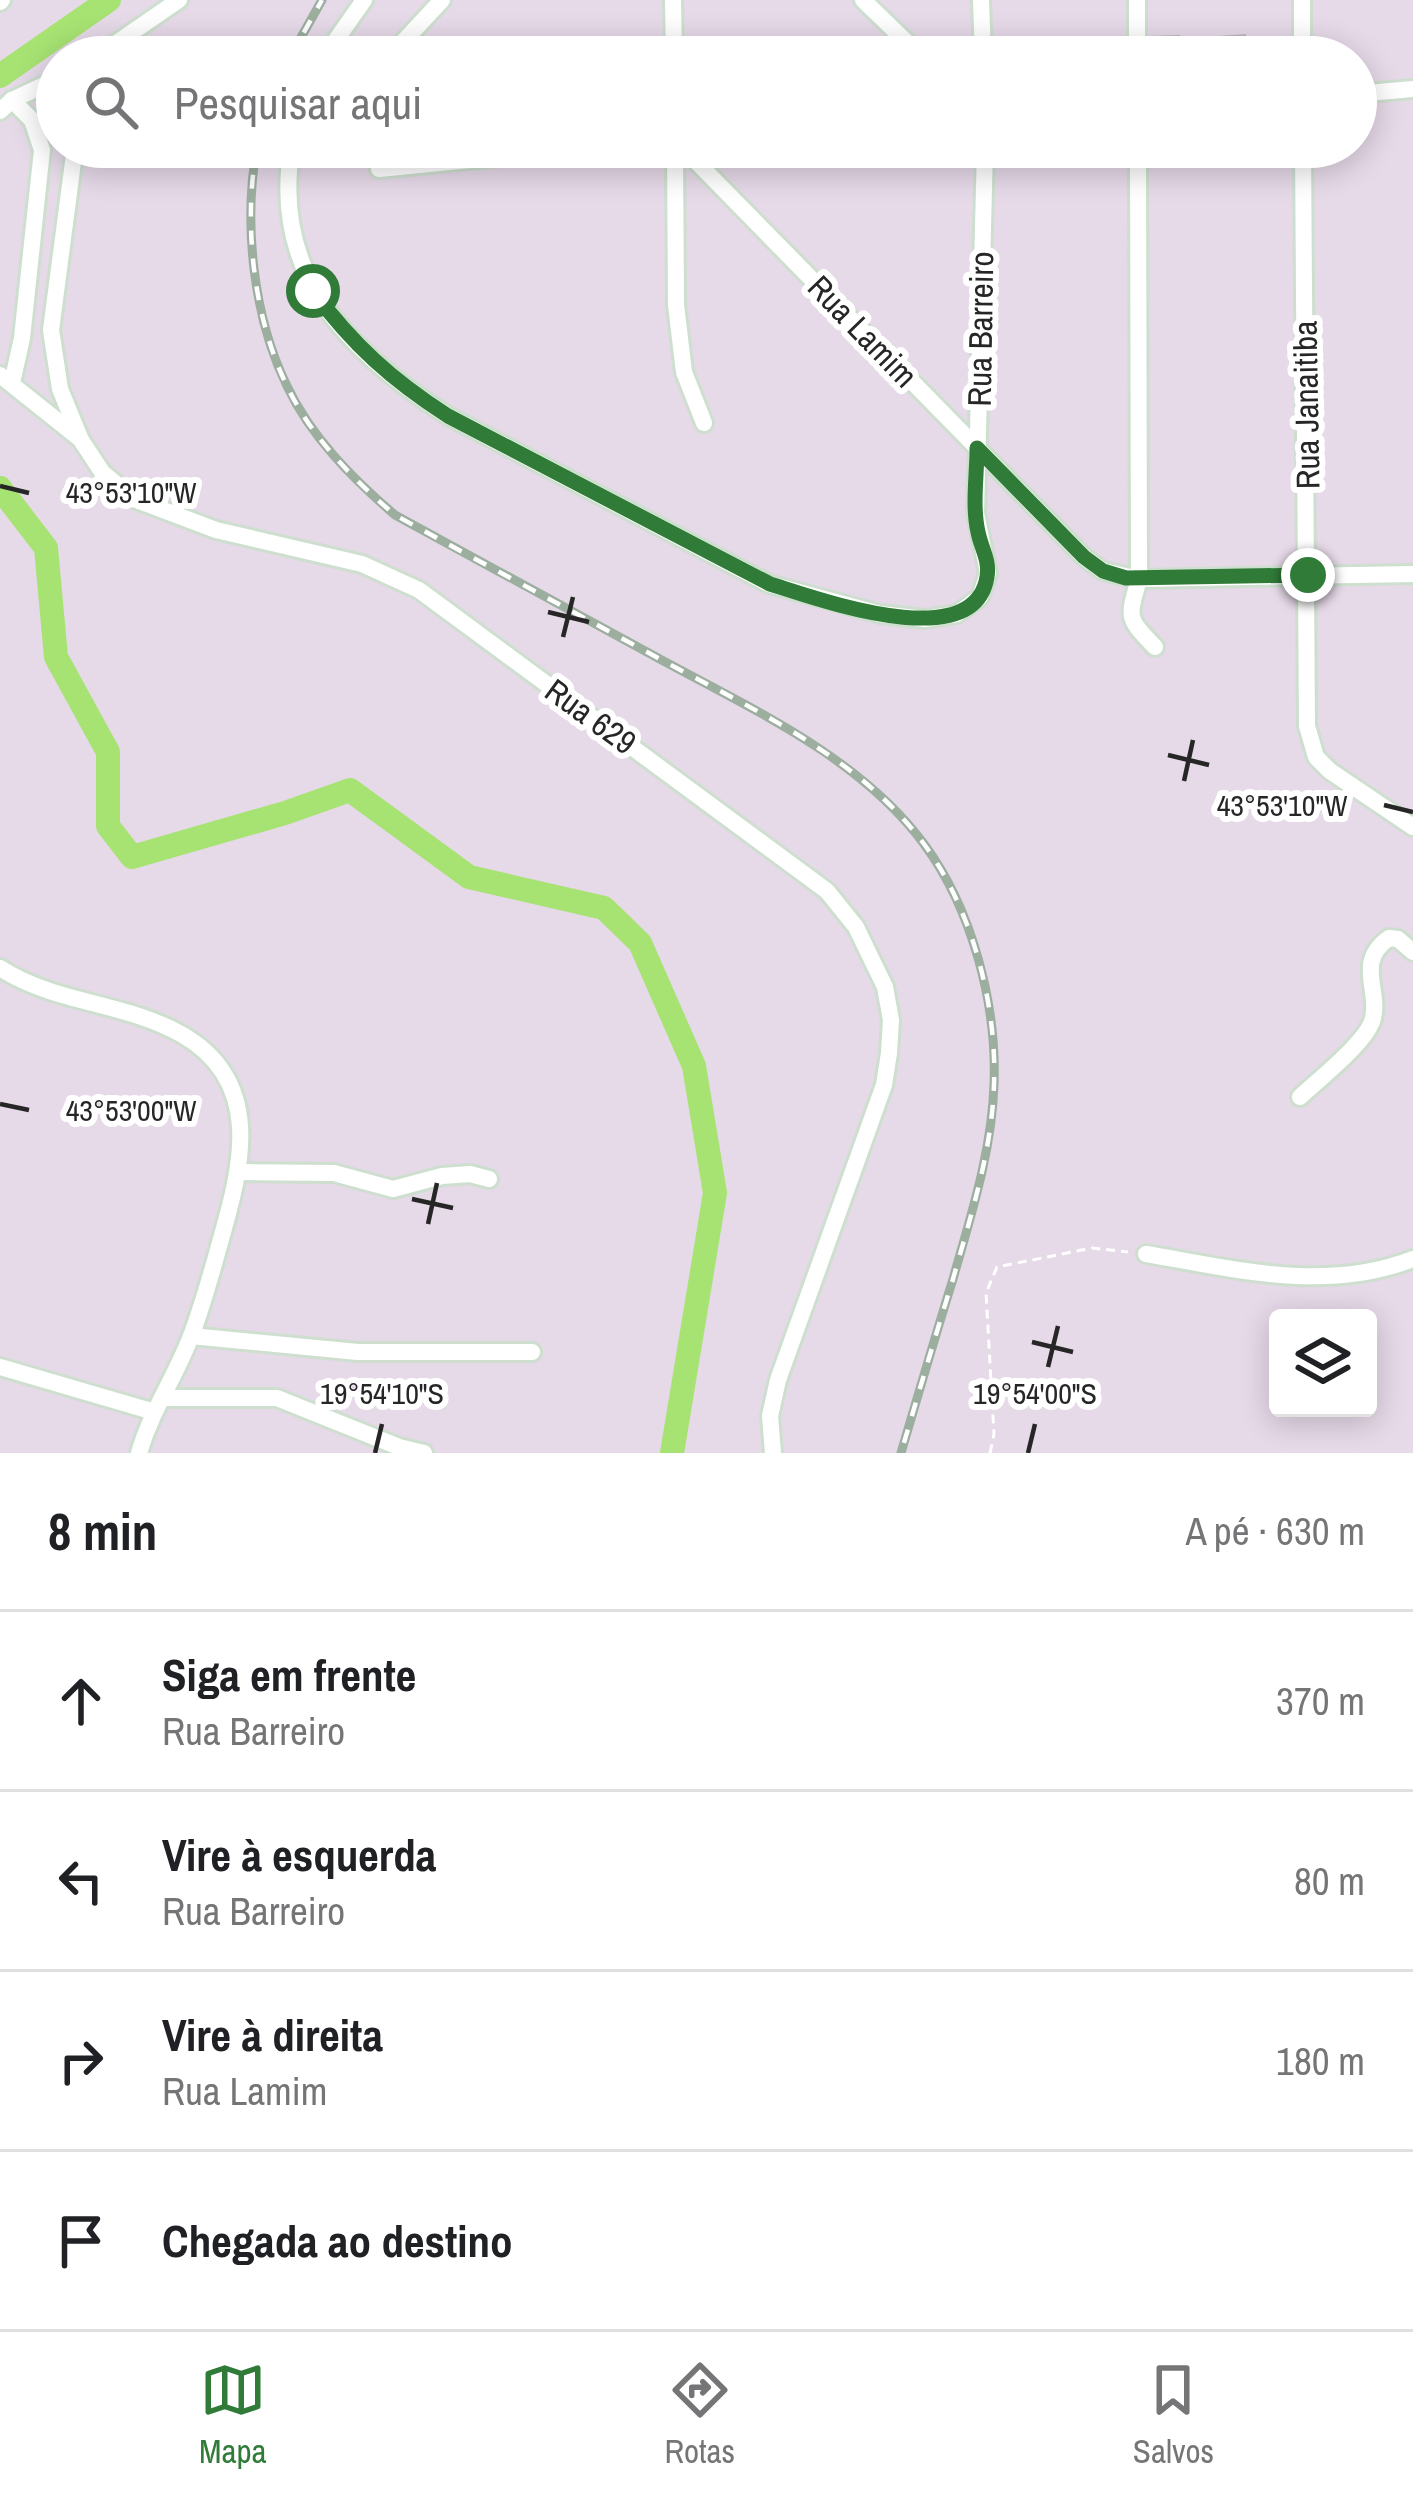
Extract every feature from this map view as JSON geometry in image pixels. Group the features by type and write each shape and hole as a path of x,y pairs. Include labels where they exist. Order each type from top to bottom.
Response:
{"street":[{"path":"127,36 179,0"},
{"path":"339,36 364,0"},
{"path":"409,36 442,0"},
{"path":"673,0 674,36"},
{"path":"863,0 900,36"},
{"path":"981,0 982,36"},
{"path":"1137,0 1137,36"},
{"path":"1302,0 1302,36"},
{"path":"1377,92 1413,89"},
{"path":"6,105 36,90"},
{"path":"6,105 32,120 36,132"},
{"path":"40,168 22,338 6,379 81,440"},
{"name":"Rua 629","path":"73,168 51,330 60,389 81,440 102,472 134,499 217,530 362,564 418,590 827,891 856,926 885,987 891,1020 884,1085 778,1380 770,1416 773,1453"},
{"name":"Rua Barreiro","path":"291,168 292,238 313,291 365,354 398,384 448,416 770,584 880,614 925,619 957,614 973,604 988,573 976,513 984,168"},
{"path":"380,169 390,168"},
{"path":"678,168 676,305 684,372 704,423"},
{"name":"Rua Lamim","path":"699,168 1103,571 1139,578 1413,574"},
{"path":"1138,168 1139,578 1129,614 1155,647"},
{"name":"Rua Janaitiba","path":"1303,168 1307,726 1316,757 1413,827"},
{"path":"1300,1097 1370,1029 1375,1012 1369,973 1378,945 1398,939 1413,952"},
{"path":"0,968 41,991 179,1033 218,1065 238,1105 240,1172 191,1336 139,1453"},
{"path":"240,1172 334,1173 393,1189 442,1176 470,1174 489,1179"},
{"path":"1146,1254 1291,1279 1384,1270 1413,1259"},
{"path":"191,1336 358,1352 532,1352"},
{"path":"0,1366 157,1404 277,1398 424,1453"}],"path":[{"path":"990,1453 994,1434 986,1293 997,1267 1092,1247 1146,1254"}],"waterway":[{"path":"57,36 109,0"},
{"path":"0,76 36,51"},
{"path":"0,488 46,548 56,657 108,752 108,826 132,857 350,790 469,877 604,908 640,943 694,1066 715,1193 672,1453"}],"railway":[{"path":"302,36 322,0"},
{"path":"254,168 254,269 275,359 297,405 349,472 395,515 766,716 836,760 898,813 924,844 956,898 986,990 994,1053 992,1109 973,1207 901,1453"}],"route":[{"path":"313,291 365,354 398,384 448,416 770,584 825,601 925,619 957,614 980,597 988,573 976,513 977,448 1103,571 1126,578 1308,575"}]}
